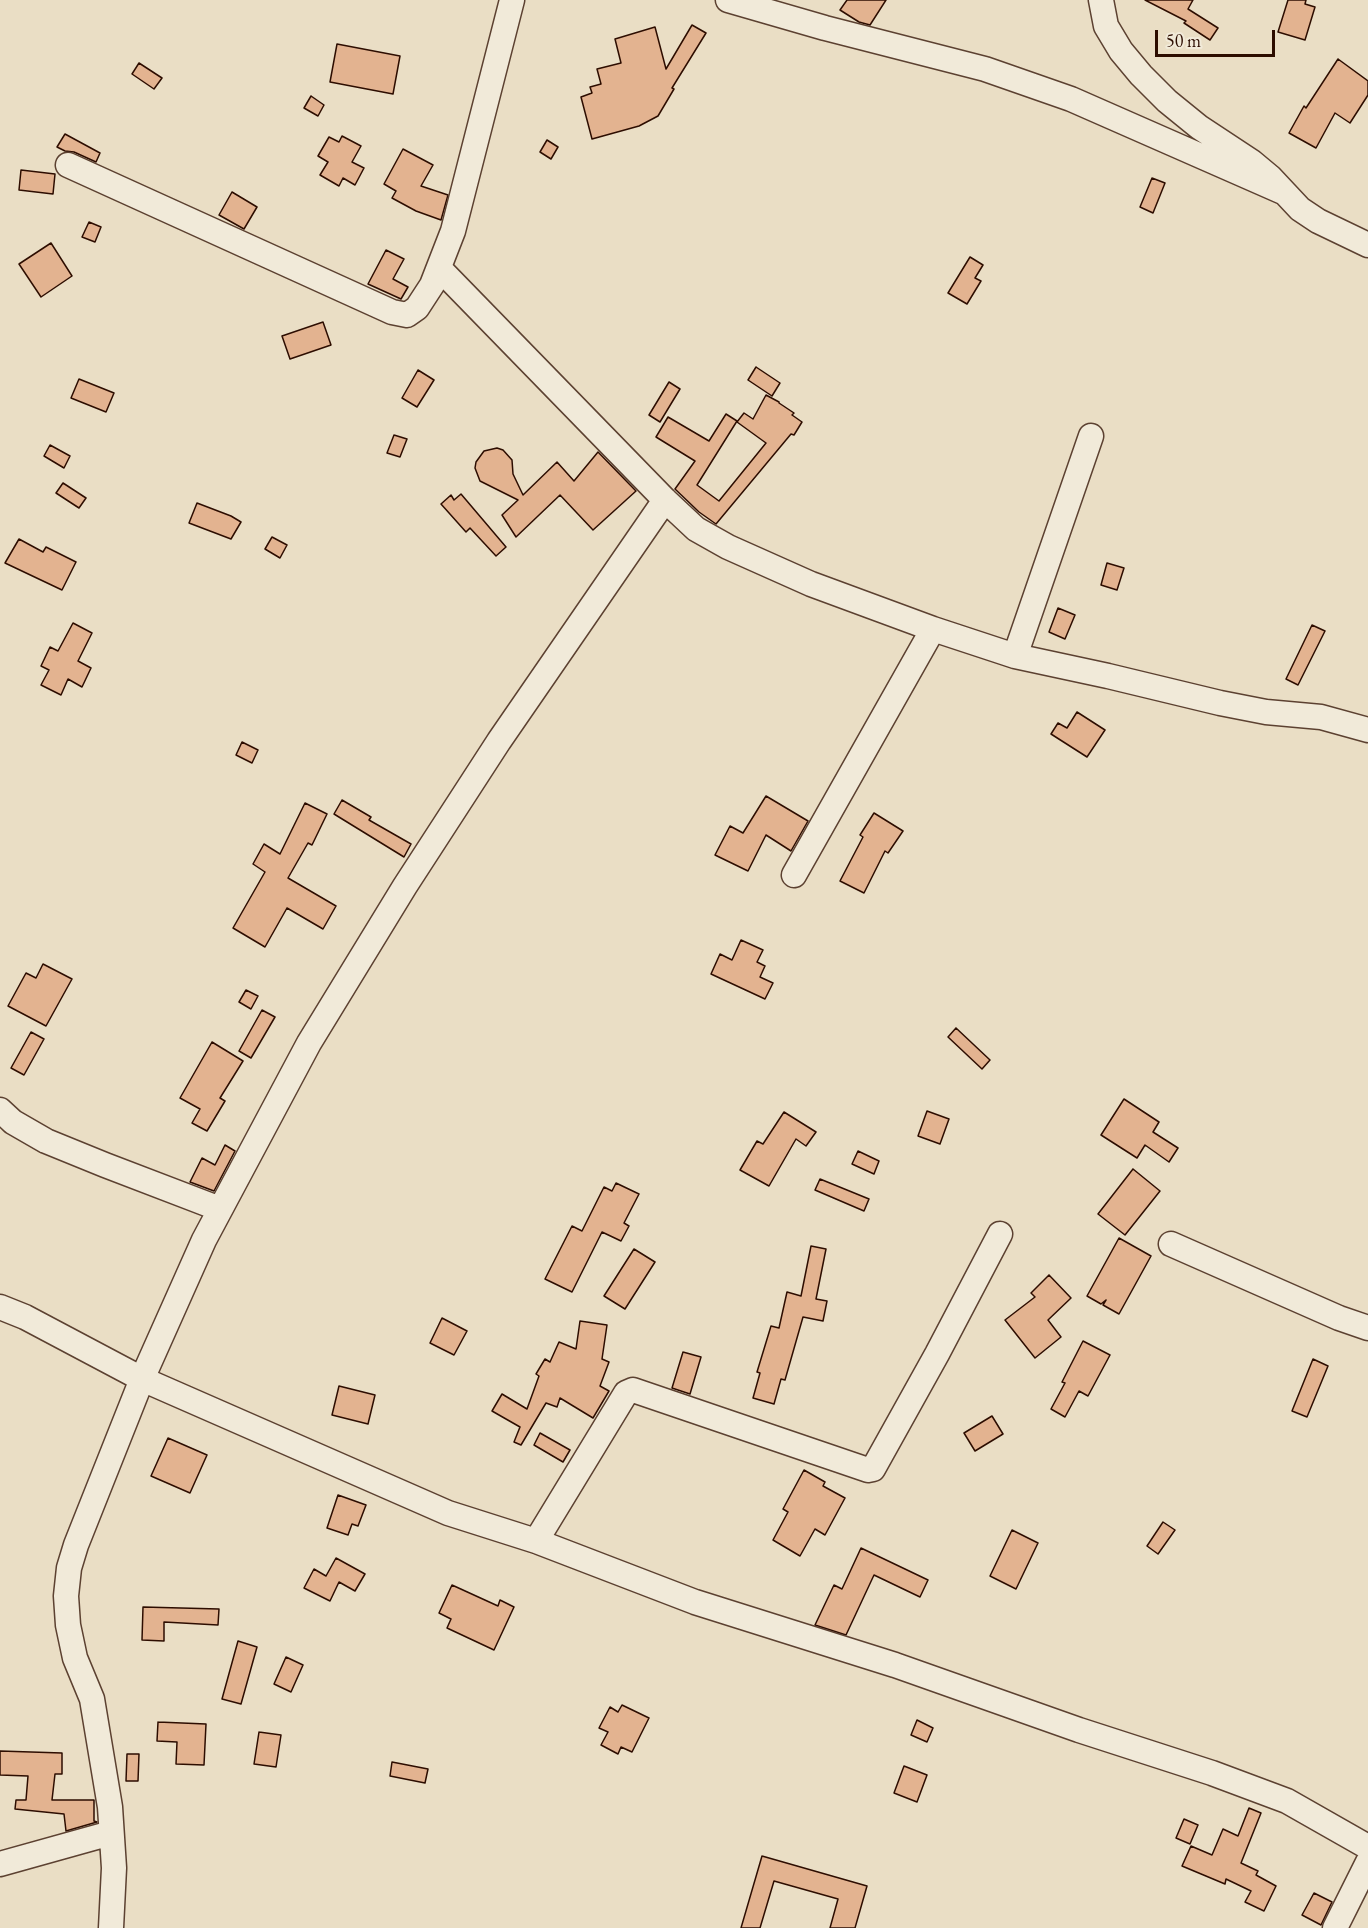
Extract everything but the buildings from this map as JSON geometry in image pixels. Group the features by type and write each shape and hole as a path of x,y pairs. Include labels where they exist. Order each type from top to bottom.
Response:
{"street":[{"path":"68,165 392,312 407,315 417,308 432,285 453,231 513,0"},
{"path":"728,0 774,6 996,73 1071,99 1285,193"},
{"path":"1101,0 1106,26 1121,51 1167,101 1199,127 1252,162 1300,209 1318,221 1368,245"},
{"path":"439,268 665,500 696,529 728,547 811,584 933,629 1015,656 1220,703 1266,712 1321,717 1368,730"},
{"path":"1015,656 1090,436"},
{"path":"111,1928 114,1868 110,1807 99,1728 92,1699 75,1658 68,1625 66,1596 69,1569 76,1545 142,1379 204,1240 309,1043 405,886 499,741 665,500"},
{"path":"794,875 933,629"},
{"path":"0,1110 13,1122 46,1141 220,1209"},
{"path":"536,1541 626,1393 633,1390 868,1470 873,1469 1000,1234"},
{"path":"1172,1244 1339,1318 1368,1328"},
{"path":"0,1307 25,1317 142,1379 448,1513 536,1541 695,1602 895,1665 1079,1730 1212,1773 1287,1802 1368,1847"},
{"path":"0,1864 111,1833"},
{"path":"1335,1928 1368,1862"}]}
